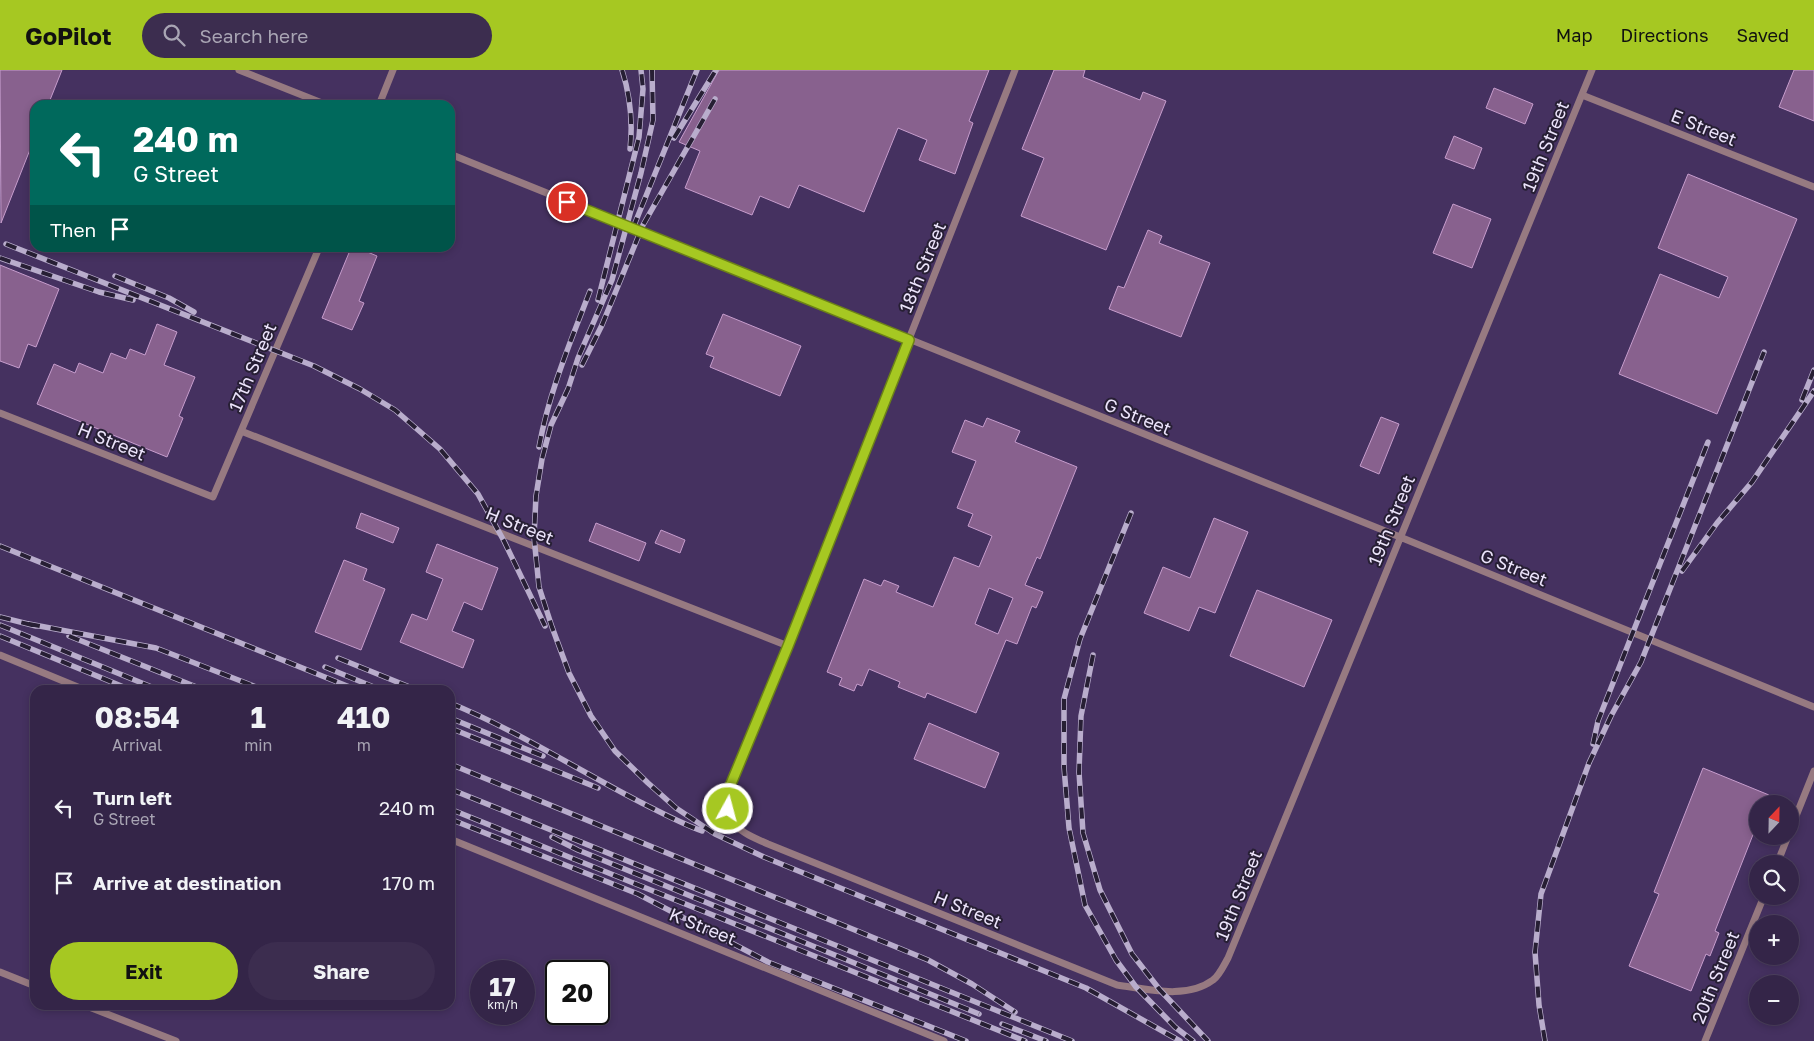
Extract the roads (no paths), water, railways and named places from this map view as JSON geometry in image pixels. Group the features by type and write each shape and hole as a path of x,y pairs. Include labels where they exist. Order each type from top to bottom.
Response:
{"lane":[{"path":"239,70 314,100"},
{"path":"381,100 393,70"},
{"name":"18th Street","path":"728,809 728,791 788,646 1015,70"},
{"name":"19th Street","path":"1214,980 1228,958 1592,70"},
{"name":"E Street","path":"1582,95 1814,187"},
{"name":"G Street","path":"455,156 1400,537 1814,707"},
{"name":"17th Street","path":"214,497 317,252"},
{"name":"H Street","path":"0,413 214,497"},
{"name":"H Street","path":"241,431 788,646"},
{"path":"0,655 73,685"},
{"path":"1799,808 1814,771"},
{"name":"H Street","path":"728,809 735,826 749,836 1117,985 1176,992 1196,988 1214,980"},
{"name":"K Street","path":"455,841 944,1041"},
{"name":"20th Street","path":"1705,1041 1760,905"},
{"path":"0,972 30,984"},
{"path":"97,1010 176,1041"}],"railway":[{"path":"622,70 630,109 630,149"},
{"path":"598,300 639,137 643,89 641,70"},
{"path":"652,70 653,120 641,173 612,280 578,358 568,389 551,425 542,459 536,496 534,537 539,587 569,673 591,716 615,751 648,783 676,808 715,834 764,857 1086,988 1180,1041"},
{"path":"633,228 697,70"},
{"path":"674,138 716,70"},
{"path":"582,365 602,325 643,225 715,99"},
{"path":"6,244 314,366 360,389 395,410 440,449 478,494 504,541 545,626"},
{"path":"0,258 99,292 133,300"},
{"path":"115,276 169,298 194,312"},
{"path":"539,447 554,387 590,291"},
{"path":"1545,1041 1539,1005 1535,952 1541,894 1589,763 1611,716 1641,662 1764,352"},
{"path":"1802,400 1814,370"},
{"path":"1682,571 1717,523 1752,482 1814,391"},
{"path":"1593,744 1598,721 1708,442"},
{"path":"1131,513 1080,639 1064,699 1064,767 1069,828 1085,905 1116,960 1136,987 1175,1027 1193,1041"},
{"path":"0,546 345,685"},
{"path":"0,617 36,626"},
{"path":"29,624 156,648 251,685"},
{"path":"0,625 147,685"},
{"path":"0,636 119,685"},
{"path":"69,636 192,685"},
{"path":"1093,655 1081,716 1079,772 1083,833 1100,890 1132,954 1160,990 1208,1041"},
{"path":"338,658 405,685"},
{"path":"325,667 369,685"},
{"path":"455,705 499,725 640,802 702,831"},
{"path":"455,720 543,756"},
{"path":"455,730 598,788"},
{"path":"455,766 928,960 972,984 1015,1012"},
{"path":"455,791 1072,1041"},
{"path":"455,811 1025,1041"},
{"path":"455,821 638,894 768,962 966,1041"},
{"path":"552,837 578,850 979,1014"},
{"path":"1002,1024 1046,1041"}]}
